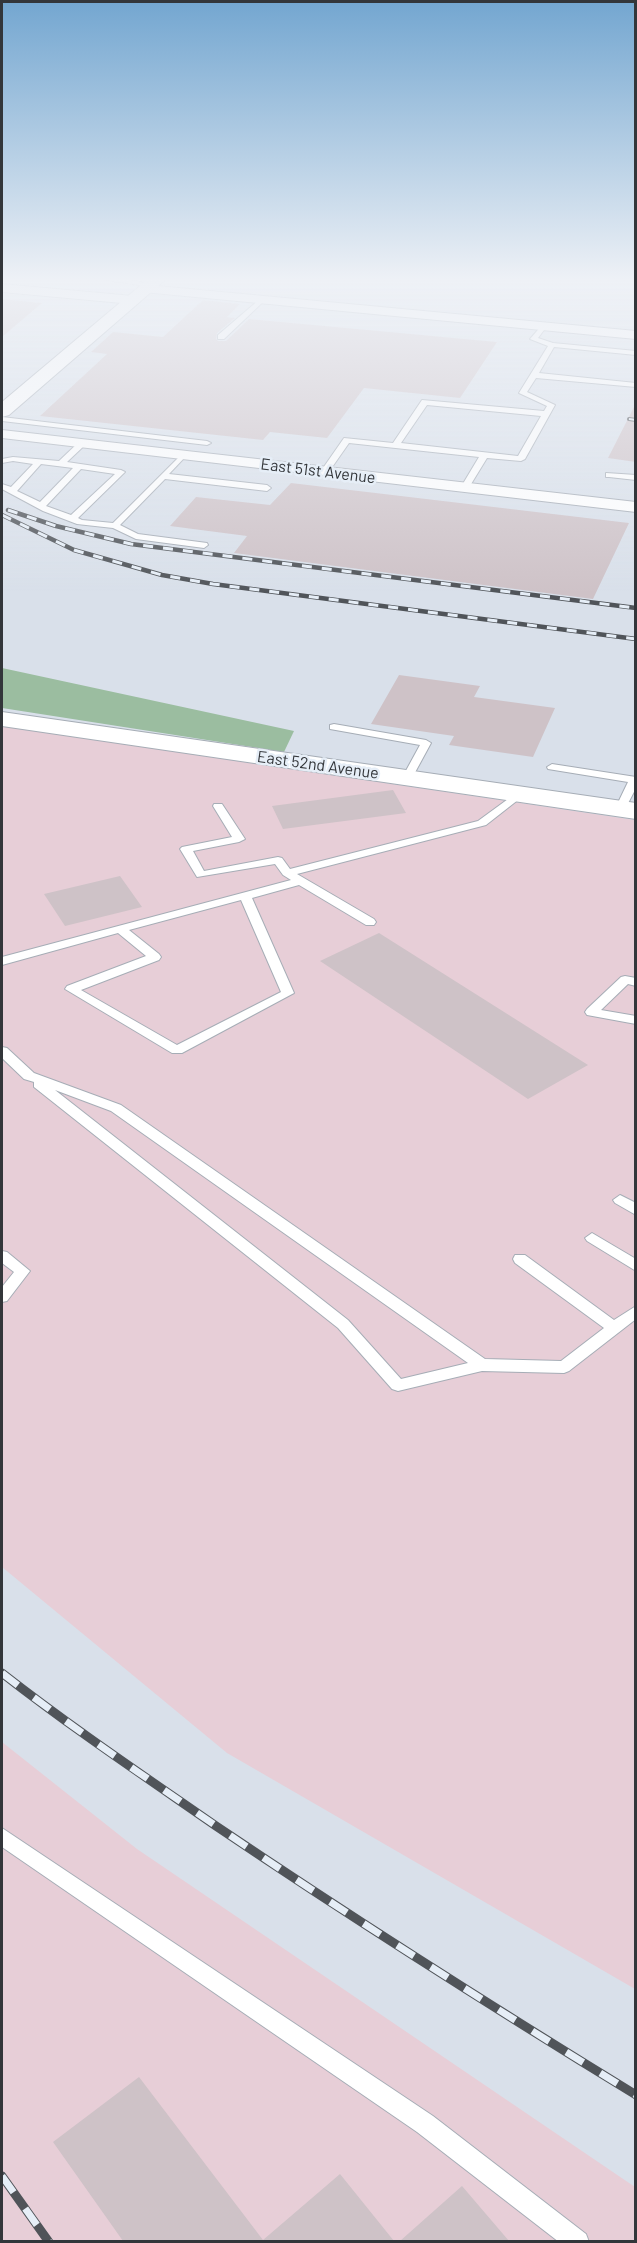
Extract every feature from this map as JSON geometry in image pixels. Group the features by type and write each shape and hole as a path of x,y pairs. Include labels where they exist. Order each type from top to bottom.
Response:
{"street":[{"path":"2,411 33,385"},
{"name":"East 51st Avenue","path":"2,434 636,507"},
{"name":"East 52nd Avenue","path":"2,719 628,810"}],"lane":[{"path":"325,471 347,440 520,459 550,405 523,393 528,385"},
{"path":"395,446 425,402 546,414"},
{"path":"2,419 207,443 163,476 115,526"},
{"path":"107,447 122,433"},
{"path":"61,464 82,444"},
{"path":"465,487 484,456"},
{"path":"2,461 61,464 121,472 72,519"},
{"path":"11,492 39,462"},
{"path":"41,506 79,466"},
{"path":"609,475 636,478"},
{"path":"163,476 267,488"},
{"path":"2,486 72,519 115,526 136,536 204,545"},
{"path":"334,728 426,743 407,778"},
{"path":"552,767 634,780 628,810"},
{"path":"287,873 482,823 519,794"},
{"path":"218,806 239,839 186,849 201,875 278,860 287,873 370,922"},
{"path":"2,961 300,881"},
{"path":"120,929 155,957 71,989 177,1050 288,993 245,896"},
{"path":"636,982 625,980 591,1012 636,1020"},
{"path":"2,1051 29,1076 343,1324 398,1385 482,1365 564,1367 636,1311"},
{"path":"29,1076 116,1108 482,1365"},
{"path":"620,1200 636,1210"},
{"path":"592,1238 636,1266"},
{"path":"2,1256 23,1271 2,1297"},
{"path":"520,1259 614,1328"},
{"path":"2,1837 425,2124 578,2241"}],"shaded area":[{"path":"2,726 635,820 635,1989 227,1753 2,1567"},
{"path":"2,1742 137,1849 635,2187 635,2241 2,2241"}],"green space":[{"path":"2,668 294,731 284,752 2,708"}],"building":[{"path":"74,385 469,385 460,398 364,388 327,438 270,432 263,440 40,416"},
{"path":"636,403 636,462 608,458"},
{"path":"291,483 629,523 593,599 234,553 247,536 170,526 196,497 270,505"},
{"path":"399,675 480,686 474,697 555,708 533,757 449,745 454,736 371,724"},
{"path":"393,790 406,813 283,829 272,806"},
{"path":"120,876 142,907 65,926 44,894"},
{"path":"379,933 588,1065 528,1099 320,961"},
{"path":"139,2077 263,2240 340,2174 394,2241 123,2241 53,2142"},
{"path":"462,2186 509,2241 400,2241"}],"railway":[{"path":"629,419 636,420"},
{"path":"8,510 56,526 131,544 636,608"},
{"path":"2,515 74,550 162,575 213,584 636,639"},
{"path":"2,1673 54,1713 268,1861 424,1963 636,2095"},
{"path":"2,2176 49,2242"}]}
